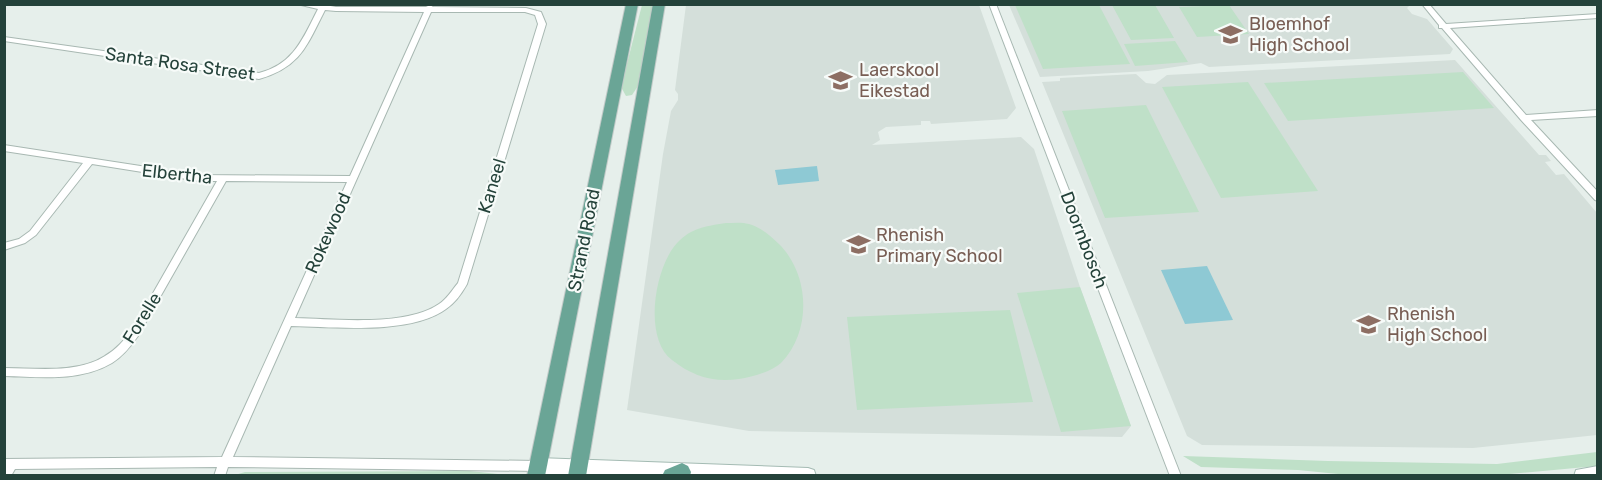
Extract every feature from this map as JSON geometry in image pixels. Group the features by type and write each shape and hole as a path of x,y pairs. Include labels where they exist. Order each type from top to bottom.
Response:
{"main road":[{"name":"Strand Road","path":"537,471 632,4"},
{"name":"Strand Road","path":"578,471 659,4"}],"street":[{"path":"300,4 322,8 430,8"},
{"name":"Doornbosch","path":"993,4 1176,476"},
{"path":"1425,4 1524,118 1598,198"},
{"name":"Santa Rosa Street","path":"4,39 259,76 281,69 290,63 322,8"},
{"name":"Rokewood","path":"219,476 430,8"},
{"name":"Kaneel","path":"288,322 411,320 440,309 462,284 542,19 538,14 526,10 430,8"},
{"path":"1442,26 1598,16"},
{"path":"1524,118 1598,113"},
{"name":"Elbertha","path":"4,148 178,176 223,179 352,179"},
{"path":"4,247 22,241 33,233 89,162"},
{"name":"Forelle","path":"4,372 76,372 105,363 117,355 135,333 223,179"},
{"path":"4,476 8,464 225,462 808,476"},
{"path":"1582,476 1598,474"}],"shaded area":[{"name":"Rhenish Primary School","path":"686,5 979,5 1016,108 1007,119 931,124 930,121 921,121 921,125 886,127 878,132 880,140 872,145 1021,137 1034,149 1080,287 1131,426 1122,437 749,431 627,410 663,154 671,111 678,100 675,90"},
{"name":"Bloemhof High School","path":"1009,5 1410,5 1407,8 1412,14 1427,19 1453,49 1450,54 1209,67 1201,63 1148,71 1040,77"},
{"name":"Rhenish High School","path":"1455,60 1539,155 1546,155 1551,161 1545,162 1556,175 1564,174 1597,213 1597,435 1473,448 1202,445 1187,436 1042,82 1060,81 1060,78 1136,74 1146,83 1155,84 1167,75"}],"green space":[{"path":"642,5 654,5 638,86 632,95 626,96 621,87"},
{"path":"1015,5 1099,5 1130,64 1043,69"},
{"path":"1112,5 1155,5 1174,38 1131,40"},
{"path":"1229,5 1249,34 1197,37 1179,7"},
{"path":"1175,41 1188,62 1135,66 1124,44"},
{"path":"1463,72 1494,108 1288,121 1264,83"},
{"path":"1248,82 1318,191 1221,198 1162,87"},
{"path":"1146,105 1199,212 1105,218 1062,111"},
{"path":"726,223 753,225 779,244 797,271 803,303 798,335 791,350 781,363 755,375 721,380 695,374 672,360 663,349 657,335 655,300 664,265 680,240 691,232"},
{"path":"1080,287 1131,426 1061,432 1017,293"},
{"path":"1010,310 1033,402 857,410 847,317"},
{"path":"1597,452 1597,466 1499,475 1358,476 1298,470 1201,467 1183,456 1497,464"},
{"path":"470,471 507,475 235,475 245,472"}],"water":[{"path":"817,166 819,181 778,185 775,170"},
{"path":"1207,266 1233,320 1185,324 1161,270"}],"place":[{"name":"Bloemhof High School","path":"1231,34"},
{"name":"Laerskool Eikestad","path":"841,80"},
{"name":"Rhenish Primary School","path":"858,245"},
{"name":"Rhenish High School","path":"1369,324"}]}
